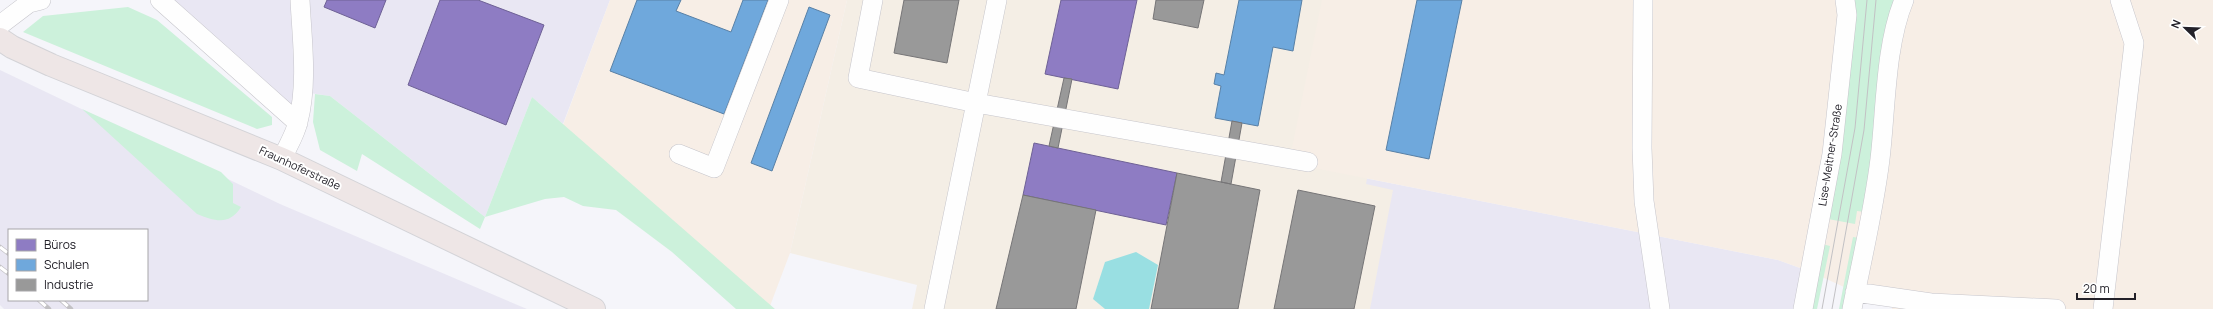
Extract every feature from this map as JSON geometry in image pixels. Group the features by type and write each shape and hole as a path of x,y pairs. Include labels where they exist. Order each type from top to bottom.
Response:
{"main road":[{"name":"Fraunhoferstraße","path":"0,39 12,47 51,65 282,159 594,309"}],"street":[{"path":"0,25 29,3 41,0"},
{"path":"160,0 298,123"},
{"path":"282,159 298,123 303,92 304,65 300,0"},
{"path":"679,154 714,168 779,0"},
{"path":"873,0 858,78 976,103 1308,162"},
{"path":"934,309 997,0"},
{"path":"1643,0 1642,148 1644,201 1660,309"},
{"name":"Lise-Meitner-Straße","path":"1803,309 1832,154 1847,15 1845,0"},
{"path":"1904,0 1897,17 1880,161 1854,300 2056,309"},
{"path":"2104,309 2134,42 2120,0"}],"shaded area":[{"path":"160,0 610,0 563,124 532,97 485,217 330,96 303,92 298,123"},
{"path":"610,0 847,0 790,253 770,306 563,125"},
{"path":"847,0 1372,0 1400,5 1366,184 1393,190 1370,309 912,309 917,285 790,253"},
{"path":"1322,0 2213,0 2213,309 1892,309 1894,298 1855,292 1811,272 1778,260 1289,163"},
{"path":"0,70 280,204 527,309 4,309 0,305"},
{"path":"1289,163 1778,260 1811,272 1803,309 1259,309"}],"green space":[{"path":"1853,0 1894,0 1889,17 1865,212 1857,211 1855,224 1828,219"},
{"path":"128,7 157,20 272,117 272,125 257,129 23,32 43,16"},
{"path":"315,94 330,96 485,217 480,229 362,154 357,171 320,150 313,122"},
{"path":"532,97 775,309 736,309 672,252 616,210 583,206 564,197 545,199 485,217"},
{"path":"82,109 221,172 233,184 233,203 241,207 232,217 221,220 210,219 197,214"},
{"path":"1853,237 1859,238 1845,309 1839,309"},
{"path":"1822,244 1830,246 1817,309 1809,309"}],"water":[{"path":"1136,252 1158,265 1149,309 1105,309 1093,299 1105,262"}],"building: Büros":[{"path":"327,0 386,0 375,28 324,7"},
{"path":"440,0 478,0 544,25 506,125 408,85"},
{"path":"1061,0 1137,0 1118,89 1045,74"},
{"path":"1034,143 1177,173 1166,225 1023,195"}],"building: Schulen":[{"path":"637,0 681,0 676,11 731,32 743,0 768,0 724,114 610,71"},
{"path":"1239,0 1302,0 1293,51 1273,47 1258,126 1215,118 1221,86 1214,84 1216,73 1224,75"},
{"path":"1417,0 1462,0 1429,159 1386,150"},
{"path":"809,7 830,15 772,171 751,163"}],"building: Industrie":[{"path":"904,0 959,0 947,63 894,53"},
{"path":"1156,0 1204,0 1198,28 1153,19"},
{"path":"1064,78 1072,79 1058,148 1049,146"},
{"path":"1232,121 1242,123 1231,184 1221,182"},
{"path":"1177,173 1260,190 1238,309 1151,309"},
{"path":"1298,190 1375,206 1354,309 1274,309"},
{"path":"1023,195 1096,210 1076,309 996,309"}],"tram line":[{"path":"1822,309 1855,128 1867,0"},
{"path":"1832,309 1864,130 1876,0"}],"railway":[{"path":"0,247 8,253"},
{"path":"0,267 8,273"},
{"path":"40,301 49,309"},
{"path":"62,301 71,309"}]}
